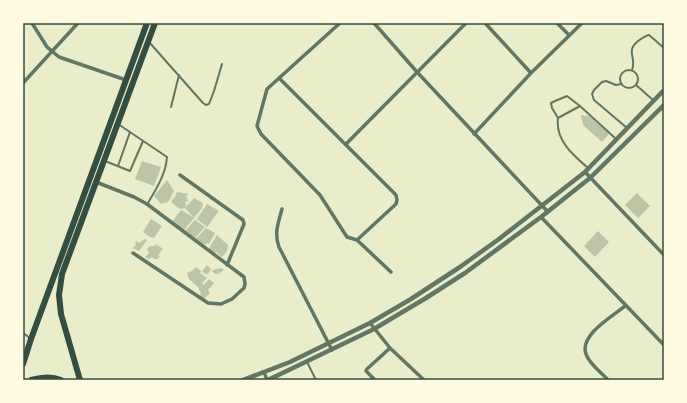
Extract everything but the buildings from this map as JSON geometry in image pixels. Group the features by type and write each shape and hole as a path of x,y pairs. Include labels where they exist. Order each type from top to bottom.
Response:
{"main road":[{"path":"23,364 30,339 147,23"},
{"path":"80,380 61,314 59,295 62,274 155,23"},
{"path":"32,380 42,377 54,377 61,380"}],"street":[{"path":"32,23 47,47 59,57 126,80"},
{"path":"23,83 78,23"},
{"path":"340,23 266,89 257,126 261,134 320,195 347,237 357,240 391,272"},
{"path":"374,23 474,134 548,212"},
{"path":"346,144 466,23"},
{"path":"485,23 531,72"},
{"path":"557,23 569,35"},
{"path":"474,134 531,72 582,23"},
{"path":"279,78 396,195 396,204 357,240"},
{"path":"243,380 329,343 370,323 411,299 460,267 499,240 587,170 664,90"},
{"path":"264,372 267,380 307,362 374,329 426,298 465,272 548,212 590,178 663,107"},
{"path":"587,170 590,178 664,254"},
{"path":"180,175 243,220 244,224 227,265"},
{"path":"96,182 134,197 147,204 244,277 244,288 227,302 208,303 133,253"},
{"path":"282,209 276,232 276,239 279,248 332,350"},
{"path":"541,217 625,306 664,344"},
{"path":"608,380 590,362 584,347 587,339 592,333 625,306"},
{"path":"370,323 390,348 424,380"},
{"path":"375,380 366,371 390,348"}],"lane":[{"path":"632,70 632,46 645,36 650,35 664,48"},
{"path":"148,41 206,105 208,104 214,91 222,64"},
{"path":"621,84 620,76 622,73 632,70 637,74 638,82 630,88 621,84 616,85 606,81 602,82 592,94 594,100 627,129"},
{"path":"171,107 179,76"},
{"path":"636,85 654,101"},
{"path":"587,170 563,142 557,124 558,118 552,108 552,103 555,100 567,96 617,140"},
{"path":"558,118 580,106"},
{"path":"118,124 167,157 166,165 159,183 147,204"},
{"path":"118,166 130,132"},
{"path":"104,161 130,170 143,141"},
{"path":"23,334 30,339"},
{"path":"307,362 316,380"}]}
